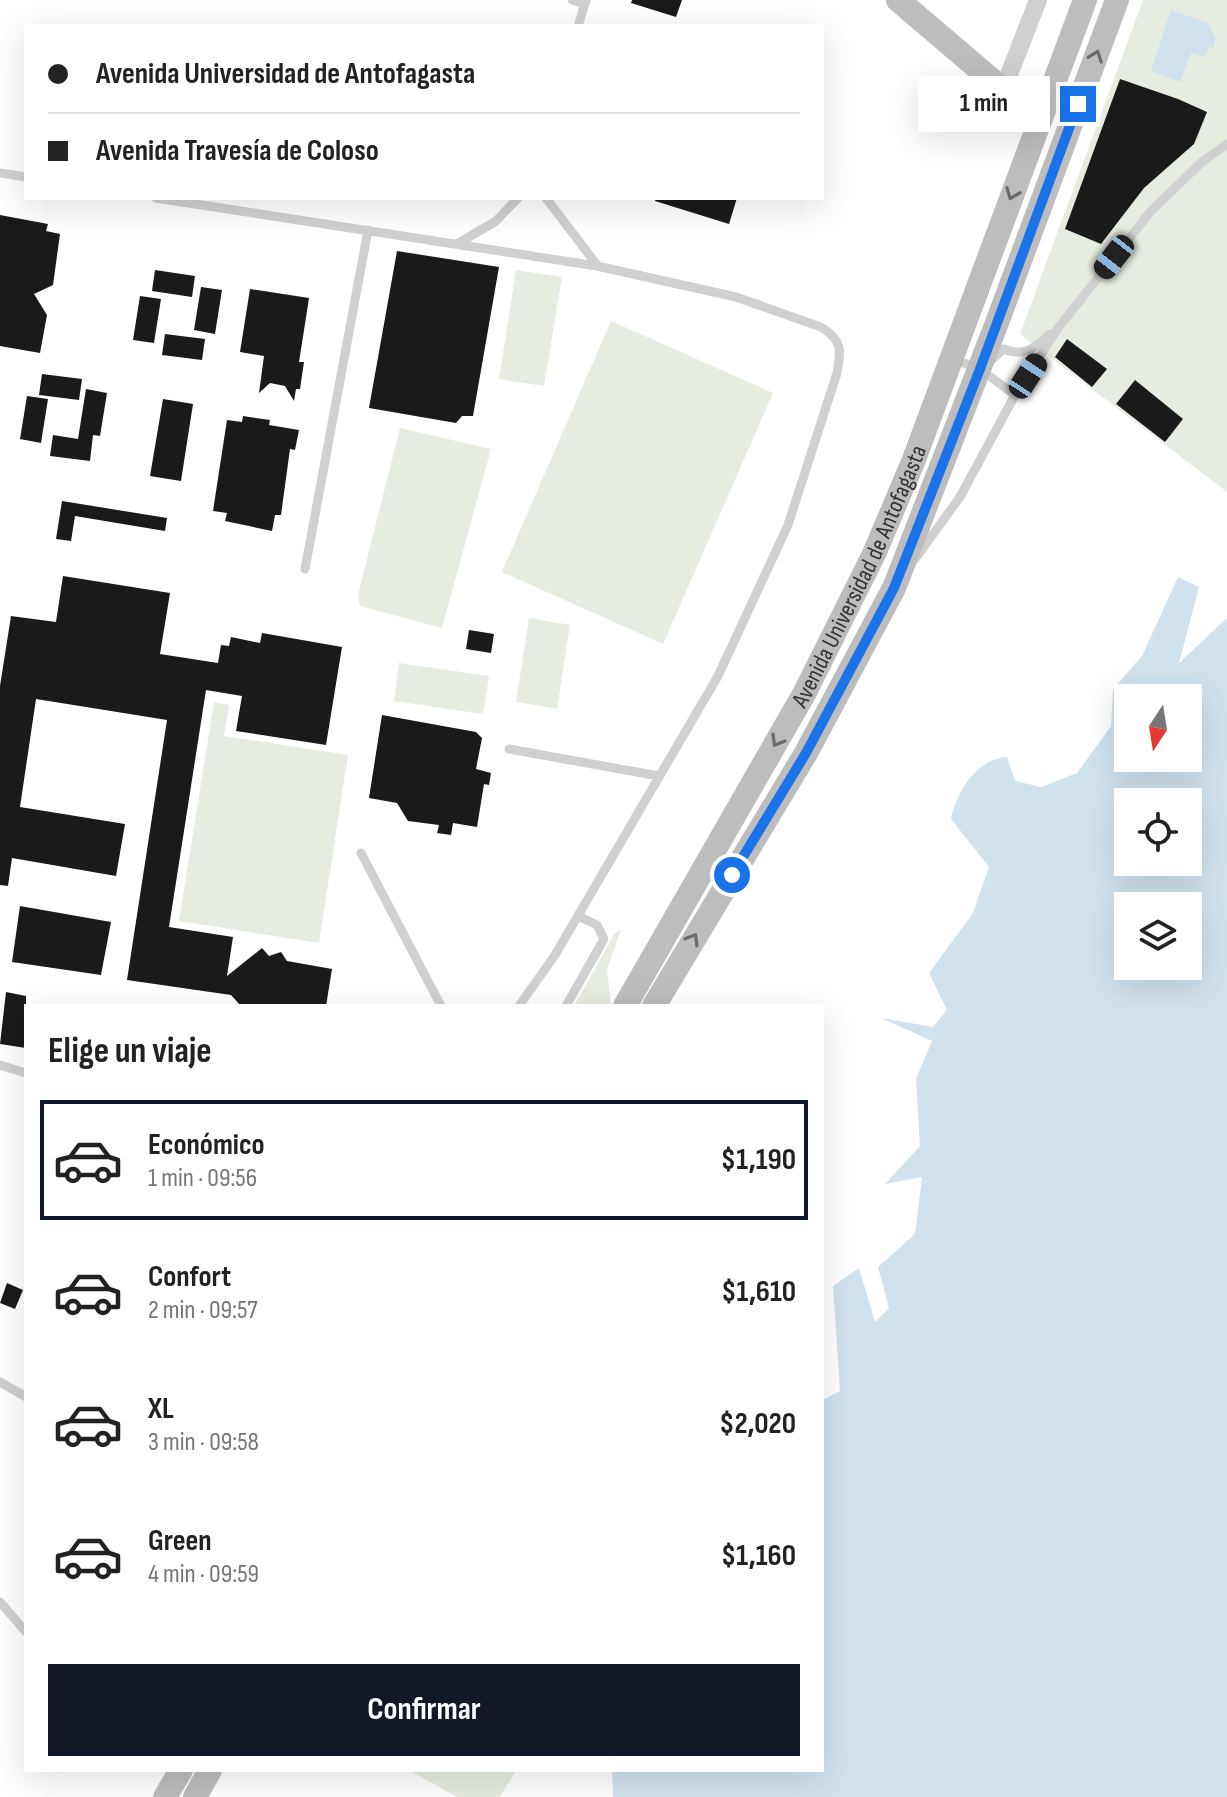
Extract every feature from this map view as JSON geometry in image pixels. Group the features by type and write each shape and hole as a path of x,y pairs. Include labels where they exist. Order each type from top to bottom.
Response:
{"main road":[{"path":"898,0 1040,121"},
{"name":"Avenida Universidad de Antofagasta","path":"626,1004 804,694 856,594 894,508 1085,0"},
{"name":"Avenida Universidad de Antofagasta","path":"655,1004 806,753 894,588 980,369 1117,0"},
{"path":"195,1797 209,1772"}],"street":[{"path":"1003,90 1038,0"}],"lane":[{"path":"572,0 585,2 579,24"},
{"path":"894,588 960,497 1015,395 1058,328 1151,211 1202,162 1227,144"},
{"path":"0,173 24,177"},
{"path":"169,200 597,266 750,302 821,327 834,335 841,349 837,373 788,525 718,676 555,955 520,1004"},
{"path":"457,244 496,221 516,200"},
{"path":"548,200 597,266"},
{"path":"305,569 368,230"},
{"path":"980,369 1004,349 1015,354 1029,351 1058,328"},
{"path":"950,358 980,369 1015,395"},
{"path":"509,749 659,776"},
{"path":"361,853 440,1004"},
{"path":"567,1004 604,939 597,925 578,916"},
{"path":"0,1065 24,1072"},
{"path":"0,1382 24,1396"},
{"path":"0,1602 24,1630"}],"shaded area":[{"path":"1143,0 1227,0 1227,492 1020,334"},
{"path":"516,270 562,277 544,386 499,379"},
{"path":"611,321 773,393 663,644 502,572"},
{"path":"400,428 491,449 442,628 360,606 358,595"},
{"path":"529,618 570,625 557,709 516,702"},
{"path":"399,663 489,676 483,714 394,701"},
{"path":"214,702 229,705 224,736 348,755 319,943 179,921"},
{"path":"621,930 607,969 611,1004 575,1004 615,933"},
{"path":"413,1772 515,1772 500,1797 457,1797"}],"water":[{"path":"1171,10 1208,23 1215,37 1214,48 1209,46 1205,57 1191,53 1180,82 1151,71"},
{"path":"1178,577 1199,587 1179,663 1227,618 1227,1797 613,1797 612,1772 824,1772 824,1399 840,1391 833,1286 859,1268 875,1322 889,1308 878,1267 915,1234 922,1177 885,1184 920,1146 916,1079 932,1041 881,1018 933,1027 947,1010 929,973 973,913 989,867 951,819 963,788 977,770 996,759 1007,757 1015,781 1041,787 1077,773 1111,726 1114,688 1114,772 1202,772 1202,684 1117,684 1142,656"}],"building":[{"path":"632,0 682,0 676,17 631,3"},
{"path":"1120,79 1207,112 1194,144 1144,188 1101,244 1065,229"},
{"path":"655,200 736,200 729,224"},
{"path":"0,215 48,224 46,231 60,234 53,285 34,294 47,315 40,353 0,346"},
{"path":"397,251 499,267 473,416 462,416 456,423 369,408"},
{"path":"155,270 195,276 192,297 152,291"},
{"path":"201,287 222,290 215,334 194,330"},
{"path":"250,289 309,298 299,362 304,362 300,389 296,389 294,401 285,386 270,383 259,393 264,356 240,352"},
{"path":"140,296 161,299 154,343 133,340"},
{"path":"165,334 205,339 202,360 162,355"},
{"path":"1067,339 1107,369 1092,387 1055,357"},
{"path":"42,374 82,379 79,400 39,395"},
{"path":"1135,380 1183,419 1165,442 1116,404"},
{"path":"86,389 107,393 100,436 93,435 90,461 50,456 53,435 78,439"},
{"path":"27,396 48,399 41,443 20,439"},
{"path":"163,399 193,404 181,481 150,476"},
{"path":"243,416 270,420 269,425 299,430 295,450 290,449 281,515 275,515 272,531 225,521 227,513 213,511 227,420 242,422"},
{"path":"62,501 167,518 165,531 75,516 71,541 56,539"},
{"path":"63,576 170,593 160,654 218,663 221,645 229,646 231,637 260,643 262,633 342,647 326,745 236,731 242,696 206,690 169,927 233,937 227,976 262,948 269,956 281,952 287,961 332,969 326,1004 239,1004 231,995 127,980 167,720 36,699 20,807 125,824 116,876 12,858 8,886 0,885 0,686 11,616 56,622"},
{"path":"469,630 494,634 491,653 466,649"},
{"path":"382,715 476,732 482,738 476,769 491,773 489,785 484,784 477,827 453,823 451,835 437,833 439,825 408,821 397,803 369,798"},
{"path":"20,906 111,922 101,975 12,962"},
{"path":"6,992 26,996 24,1048 0,1044"},
{"path":"7,1283 23,1290 15,1309 0,1303"}],"route":[{"path":"732,875 806,753 894,588 980,369 1078,104"}]}
